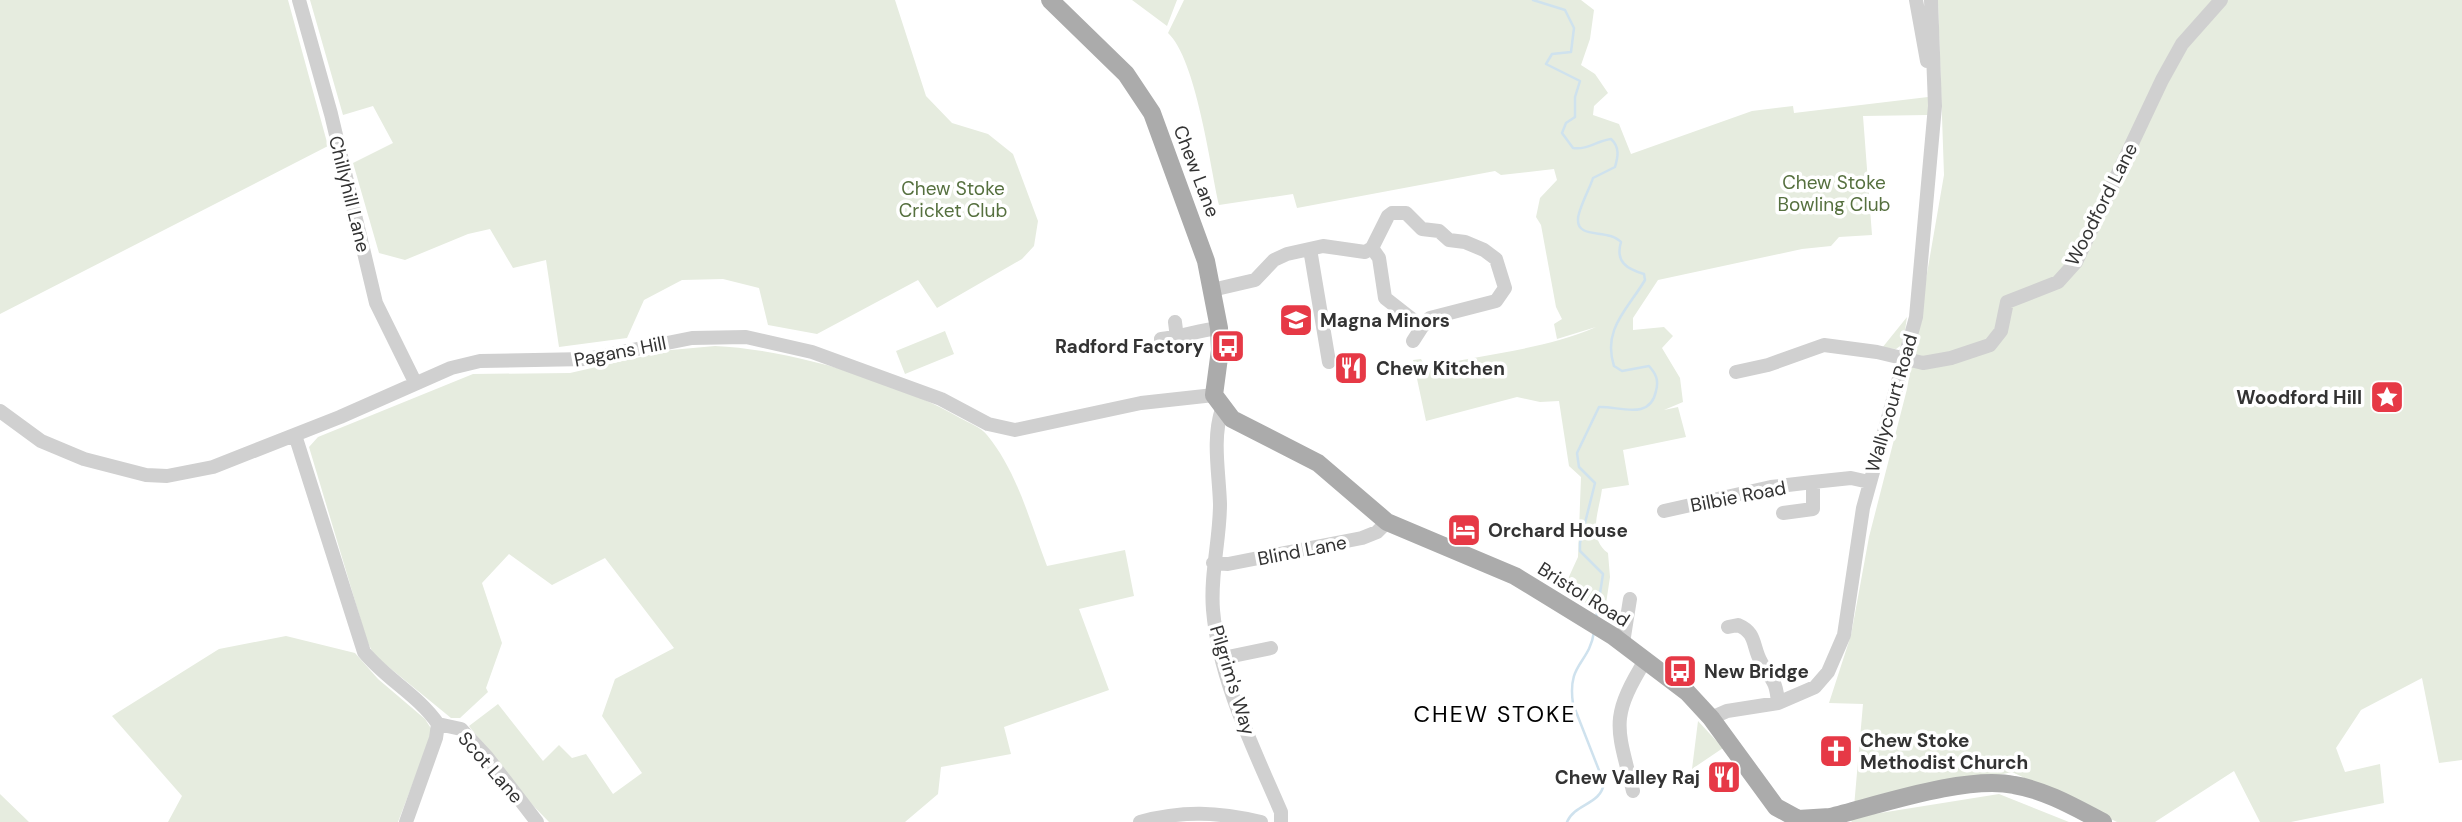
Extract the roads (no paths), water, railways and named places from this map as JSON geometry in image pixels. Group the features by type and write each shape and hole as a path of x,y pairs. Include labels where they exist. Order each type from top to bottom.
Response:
{"main road":[{"name":"Chew Lane","path":"1050,0 1126,74 1143,97 1199,234 1219,328 1218,402"},
{"name":"Bristol Road","path":"1218,402 1241,425 1318,463 1387,522 1515,576 1595,624 1646,659 1687,692 1711,718 1786,818"},
{"path":"1786,818 1804,820 1830,817 1945,790 2004,783 2039,793 2104,822"}],"street":[{"name":"Chillyhill Lane","path":"299,0 331,114 376,303 415,382"},
{"path":"1916,0 1924,52 1934,70"},
{"name":"Wallycourt Road","path":"1711,718 1727,711 1779,703 1815,687 1839,650 1848,617 1869,482 1916,317 1934,127 1931,0"},
{"name":"Woodford Lane","path":"1905,359 1923,363 1990,345 2001,331 2007,302 2058,282 2076,262 2162,80 2182,44 2221,0"},
{"path":"1212,290 1255,280 1274,260 1310,249 1323,246 1366,252 1372,248 1388,216 1400,212 1411,217 1422,229 1439,231 1449,240 1473,244 1496,259 1505,288 1496,301 1430,318 1413,341"},
{"path":"1372,248 1379,258 1385,298 1422,327"},
{"path":"1310,249 1329,362"},
{"path":"1175,322 1177,338"},
{"path":"1161,339 1219,328"},
{"name":"Pagans Hill","path":"0,411 50,445 84,459 146,475 192,473 295,435 451,368 480,362 587,359 660,342 723,336 764,340 812,352 941,399 988,424 1015,430 1140,403 1218,402"},
{"path":"1736,372 1798,348 1834,345 1905,359"},
{"name":"Pilgrim's Way","path":"1218,402 1220,507 1213,563 1213,612 1223,657 1249,738 1281,812 1281,822"},
{"path":"295,435 364,652 381,673 418,701 438,724 436,738 406,822"},
{"name":"Bilbie Road","path":"1664,511 1771,487 1851,478 1869,482"},
{"path":"1783,513 1813,509 1813,482"},
{"name":"Blind Lane","path":"1213,563 1228,564 1362,538 1377,532 1387,522"},
{"path":"1623,643 1630,599"},
{"path":"1728,627 1738,625 1754,636 1762,664 1776,684 1779,703"},
{"path":"1223,657 1271,648"},
{"path":"1633,791 1628,748 1618,717 1633,679 1646,659"},
{"name":"Scot Lane","path":"438,724 461,729 487,757 537,822"},
{"path":"1140,822 1182,812 1220,812 1261,822"}],"waterway":[{"path":"1533,0 1565,10 1574,28 1571,52 1552,54 1546,64 1580,81 1575,97 1575,117 1566,123 1562,133 1573,148 1583,148 1611,139 1617,149 1615,167 1593,178 1578,219 1582,229 1609,235 1621,242 1621,260 1632,270 1644,274 1645,280 1614,330 1611,341 1614,366 1622,371 1649,366 1657,380 1653,400 1641,409 1599,407 1577,453 1579,467 1595,483 1580,551 1603,574 1596,619"},
{"path":"1567,822 1576,811 1598,796 1604,783 1573,704 1572,690 1576,671 1588,651 1594,632"}],"place":[{"name":"Magna Minors","path":"1296,320"},
{"name":"Radford Factory","path":"1228,346"},
{"name":"Chew Kitchen","path":"1351,368"},
{"name":"Woodford Hill","path":"2387,397"},
{"name":"Orchard House","path":"1464,530"},
{"name":"New Bridge","path":"1680,671"},
{"name":"Chew Stoke Methodist Church","path":"1836,751"},
{"name":"Chew Valley Raj","path":"1724,777"}],"district":[{"name":"CHEW STOKE","path":"1495,714"}],"park label":[{"name":"Chew Stoke Bowling Club","path":"1834,193"},
{"name":"Chew Stoke Cricket Club","path":"953,199"}]}
